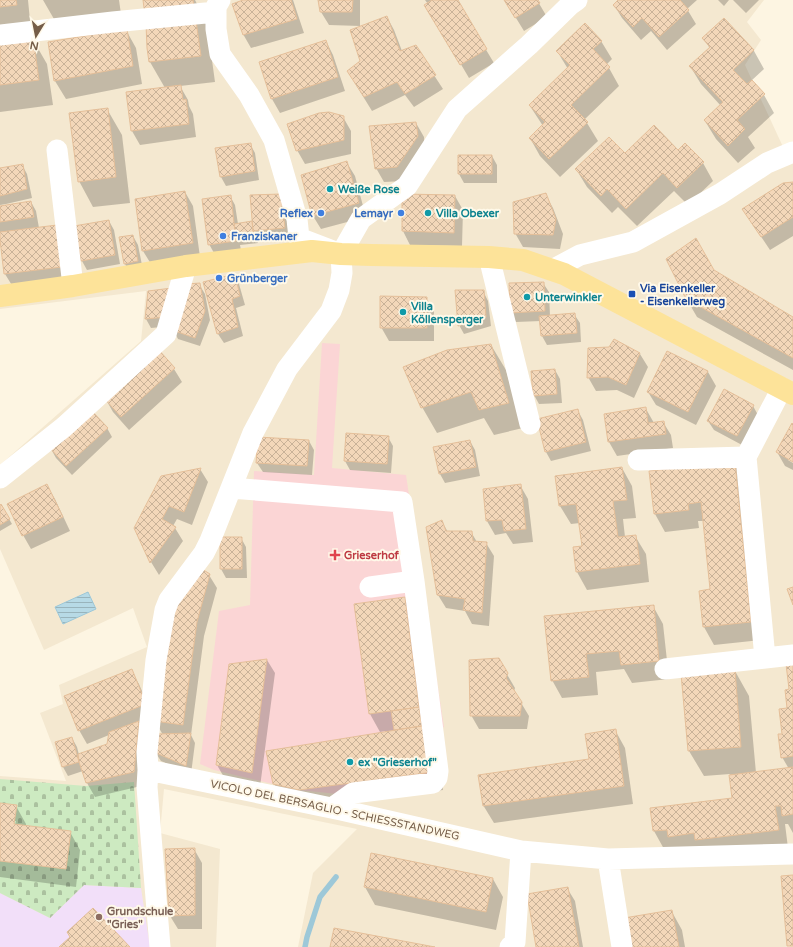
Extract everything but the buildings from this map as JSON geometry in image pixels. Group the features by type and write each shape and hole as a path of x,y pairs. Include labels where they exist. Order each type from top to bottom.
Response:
{"main road":[{"path":"0,296 73,286 186,266 312,251 341,254 488,257 523,260 564,274 788,391"}],"street":[{"path":"160,947 147,787 147,752 156,660 165,610 169,600 204,553 253,433 287,369 331,311 342,273 341,254 361,219 408,186 457,109 577,0"},
{"path":"0,35 112,22 218,6 216,29 220,54 249,95 274,140 297,219 299,238 341,254"},
{"path":"57,150 73,286"},
{"path":"552,270 580,255 632,242 720,194 766,163 793,152"},
{"path":"488,257 530,424"},
{"path":"0,478 64,427 166,334 186,266"},
{"path":"765,658 746,457 788,391"},
{"path":"638,460 746,457"},
{"path":"231,488 402,502 414,580 438,770 437,778 433,783 353,793 332,808"},
{"path":"370,587 414,580"},
{"path":"665,669 793,655"},
{"name":"VICOLO DEL BERSAGLIO - SCHIESSSTANDWEG","path":"148,770 332,808 521,852 608,859 793,854"},
{"path":"510,947 515,942 521,852"},
{"path":"608,859 622,947"}],"shaded area":[{"path":"0,0 764,0 747,22 761,40 745,65 784,149 793,144 793,947 298,947 313,873 357,829 164,789 160,833 220,849 216,947 0,947 0,776 66,781 40,713 63,704 59,685 147,647 133,608 44,650 0,549 0,465 141,341 146,291 0,309"},
{"name":"Grieserhof","path":"322,343 340,344 332,468 406,475 444,727 440,729 444,781 367,797 299,790 214,770 200,764 219,611 250,605 254,471 314,475"},
{"name":"Grundschule \"Gries\"","path":"84,885 141,888 150,947 0,947 0,893 50,918"}],"green space":[{"path":"0,779 86,786 134,782 141,888 84,885 50,918 0,893"}],"water":[{"path":"88,592 96,609 63,624 55,607"}],"waterway":[{"path":"305,947 320,897 336,877"}],"place":[{"name":"Weiße Rose","path":"330,189"},
{"name":"Reflex","path":"321,213"},
{"name":"Lemayr","path":"401,213"},
{"name":"Villa Obexer","path":"428,213"},
{"name":"Franziskaner","path":"223,236"},
{"name":"Grünberger","path":"219,278"},
{"name":"Via Eisenkeller - Eisenkellerweg","path":"632,294"},
{"name":"Unterwinkler","path":"527,297"},
{"name":"Villa Köllensperger","path":"403,312"},
{"name":"Grieserhof","path":"335,555"},
{"name":"ex \"Grieserhof\"","path":"350,762"},
{"name":"Grundschule \"Gries\"","path":"99,917"}]}
